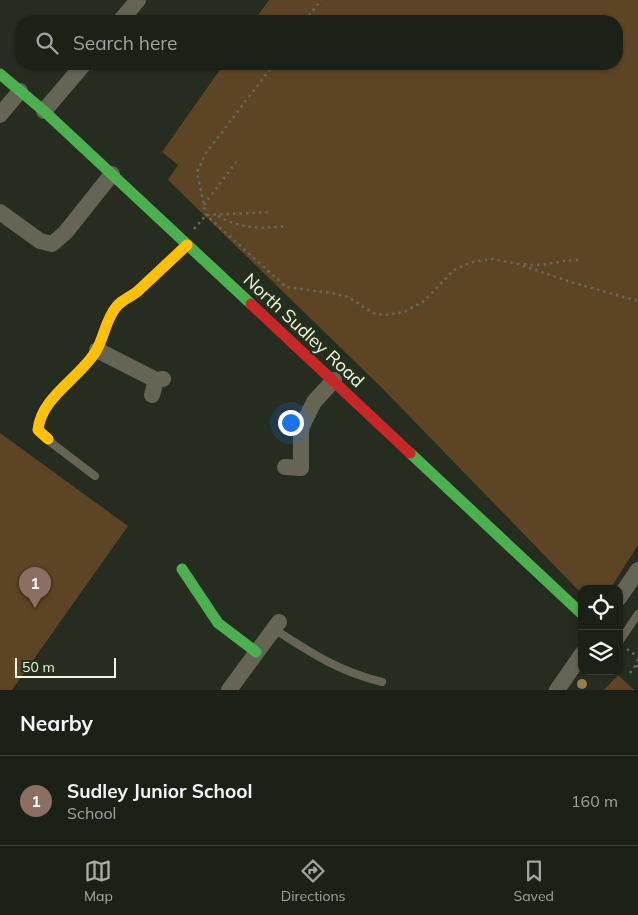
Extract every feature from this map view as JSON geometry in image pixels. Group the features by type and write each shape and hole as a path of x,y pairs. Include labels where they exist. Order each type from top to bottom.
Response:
{"street":[{"path":"125,15 138,0"},
{"path":"44,111 79,70"},
{"name":"North Sudley Road","path":"0,74 44,111 112,174 578,610"},
{"path":"0,115 20,91"},
{"path":"0,212 40,241 52,244 65,233 112,174"},
{"path":"48,439 38,430 39,419 65,385 78,374 97,350 108,318 119,304 137,292 187,245"},
{"path":"97,350 157,385"},
{"path":"285,467 301,468 301,428 314,402 334,380"},
{"path":"182,569 218,623 256,652"},
{"path":"623,592 638,570"},
{"path":"229,690 277,625"},
{"path":"557,690 578,660"}],"lane":[{"path":"48,439 95,476"},
{"path":"623,643 638,614"},
{"path":"277,625 330,665 357,676 382,682"}],"path":[{"path":"310,15 321,0"},
{"path":"269,70 206,153 198,172 206,215 286,287 348,297 373,313 385,315 404,312 424,301 454,270 472,262 493,259 518,264 574,283 638,301"},
{"path":"204,206 236,162"},
{"path":"206,215 218,216 238,213 272,212"},
{"path":"218,216 230,224 244,227 285,226"},
{"path":"518,264 550,265 564,261 581,260"},
{"path":"623,646 638,658 637,667 630,673"}],"shaded area":[{"path":"269,0 638,0 638,545 613,585 578,585 578,590 380,386 168,180 178,165 162,152 220,70 623,70 623,15 258,15"},
{"path":"0,433 128,526 12,690 0,690"},
{"path":"618,675 634,690 604,690"}],"traffic: fast":[{"path":"0,74 44,111 251,304"},
{"path":"410,453 578,610"},
{"path":"182,569 218,623 256,652"}],"traffic: slow":[{"path":"48,439 38,430 46,408 96,351 113,311 119,304 137,292 187,245"}],"traffic: jam":[{"path":"251,304 410,453"}],"place":[{"name":"Sudley Junior School","path":"35,608"}]}
